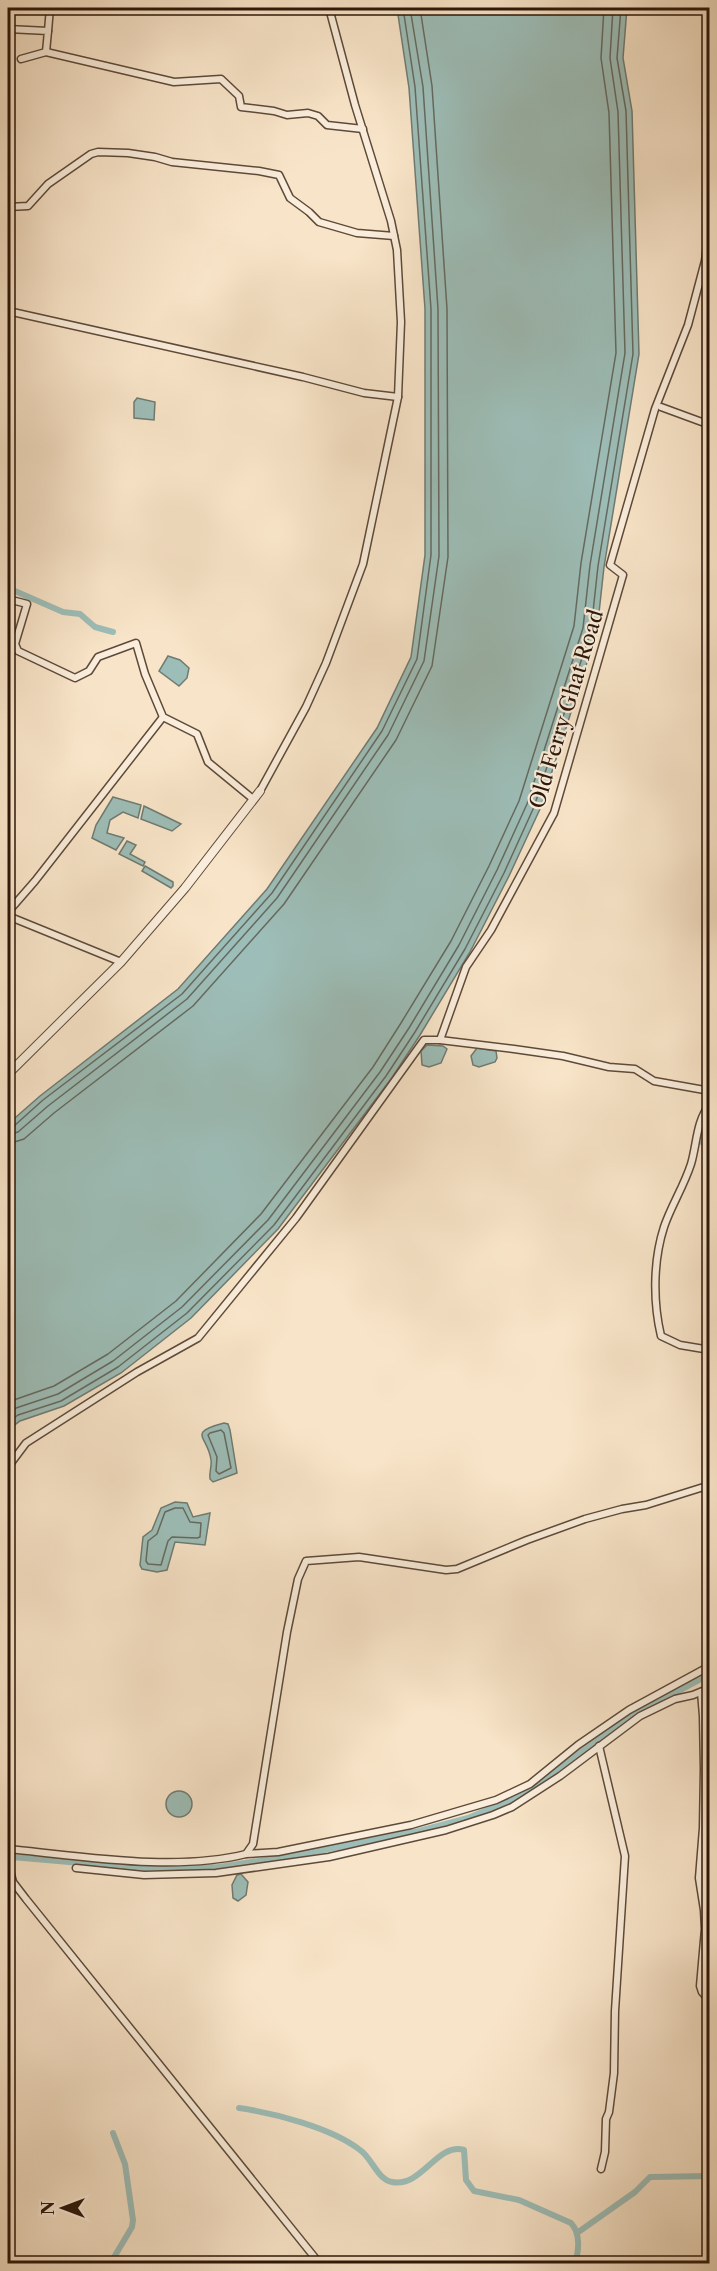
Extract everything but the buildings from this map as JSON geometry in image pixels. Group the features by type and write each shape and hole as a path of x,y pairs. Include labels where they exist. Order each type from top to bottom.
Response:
{"street":[{"path":"46,52 50,8"},
{"path":"8,1074 121,962 185,888 260,791 306,707 326,663 363,564 398,397 401,322 397,250 329,8"},
{"path":"8,29 48,31"},
{"path":"21,59 46,52 174,82 220,79 238,96 241,107 287,115 308,113 318,116 327,125 363,129"},
{"path":"8,207 28,206 41,190 91,154 128,153 171,162 279,175 290,198 319,222 357,233 394,236"},
{"name":"Old Ferry Ghat Road","path":"440,1040 466,967 491,930 554,813 623,575 610,565 655,409 688,325 705,261 710,221"},
{"path":"8,311 303,377 364,393 398,397"},
{"path":"660,406 710,425"},
{"path":"8,599 27,604 15,644 18,651 75,678 89,671 98,657 136,643 145,674 163,717 197,734 208,762 253,799"},
{"path":"121,962 8,914 163,717"},
{"path":"8,1467 26,1443 137,1372 198,1338 296,1218 424,1040 514,1049 635,1069 654,1081 710,1091"},
{"path":"710,1104 700,1120 690,1167 664,1228 659,1252 656,1290 657,1321 661,1336 680,1346 710,1350"},
{"path":"246,1854 253,1844 287,1632 298,1579 306,1561 358,1557 446,1570 457,1569 527,1540 585,1520 710,1485"},
{"path":"8,1849 170,1862 198,1862 246,1854 278,1852 411,1826 496,1800 530,1784 571,1751 629,1710 710,1666"},
{"path":"76,1868 144,1875 216,1873 329,1857 423,1836 512,1807 560,1776 640,1716 675,1699 710,1688"},
{"path":"700,1692 704,1769 699,1878 705,1929 700,1986 710,2001"},
{"path":"600,1746 625,1856 615,2011 615,2073 612,2101 606,2119 605,2152 601,2169"},
{"path":"8,1863 10,1882 320,2264"}],"water":[{"path":"397,8 627,8 623,58 632,111 639,354 604,567 597,631 540,809 470,952 391,1079 278,1229 191,1318 121,1373 64,1406 20,1421 8,1430 8,1124 40,1096 178,989 267,889 377,728 411,657 425,555 425,309 409,88"},
{"path":"137,398 155,402 154,420 134,418 134,402"},
{"path":"168,656 180,660 189,668 187,678 179,686 159,671"},
{"path":"113,797 141,805 138,818 123,812 110,820 107,833 124,838 116,850 92,838 96,825"},
{"path":"144,806 181,824 172,831 141,819"},
{"path":"127,841 136,845 130,854 145,862 143,866 119,854"},
{"path":"145,866 173,882 173,886 171,888 142,871"},
{"path":"427,1045 443,1046 447,1049 441,1063 429,1067 422,1065 421,1051"},
{"path":"477,1048 496,1051 495,1062 479,1067 473,1065 471,1056"},
{"path":"228,1424 230,1430 237,1473 213,1482 210,1479 211,1460 202,1433 212,1426"},
{"path":"175,1502 187,1503 193,1517 210,1513 205,1545 175,1542 167,1570 157,1572 142,1569 140,1565 143,1537 152,1530 161,1508"},
{"path":"179,1791 188,1795 192,1804 188,1813 179,1817 170,1813 166,1804 170,1795"},
{"path":"241,1874 248,1882 246,1895 238,1901 233,1898 232,1885 237,1875"}],"waterway":[{"path":"8,588 63,612 80,614 95,627 113,632"},
{"path":"703,1143 710,1123"},
{"path":"12,1857 138,1868 219,1867 298,1855 419,1831 468,1818 523,1795 626,1719 710,1674"},
{"path":"239,2108 285,2118 334,2135 360,2150 378,2173 392,2182 403,2182 412,2178 446,2152 454,2149 464,2150 466,2180 474,2191 519,2200 571,2223 578,2242 575,2264"},
{"path":"110,2264 132,2227 133,2220 125,2164 113,2133"},
{"path":"577,2233 635,2192 650,2177 710,2176"}]}
